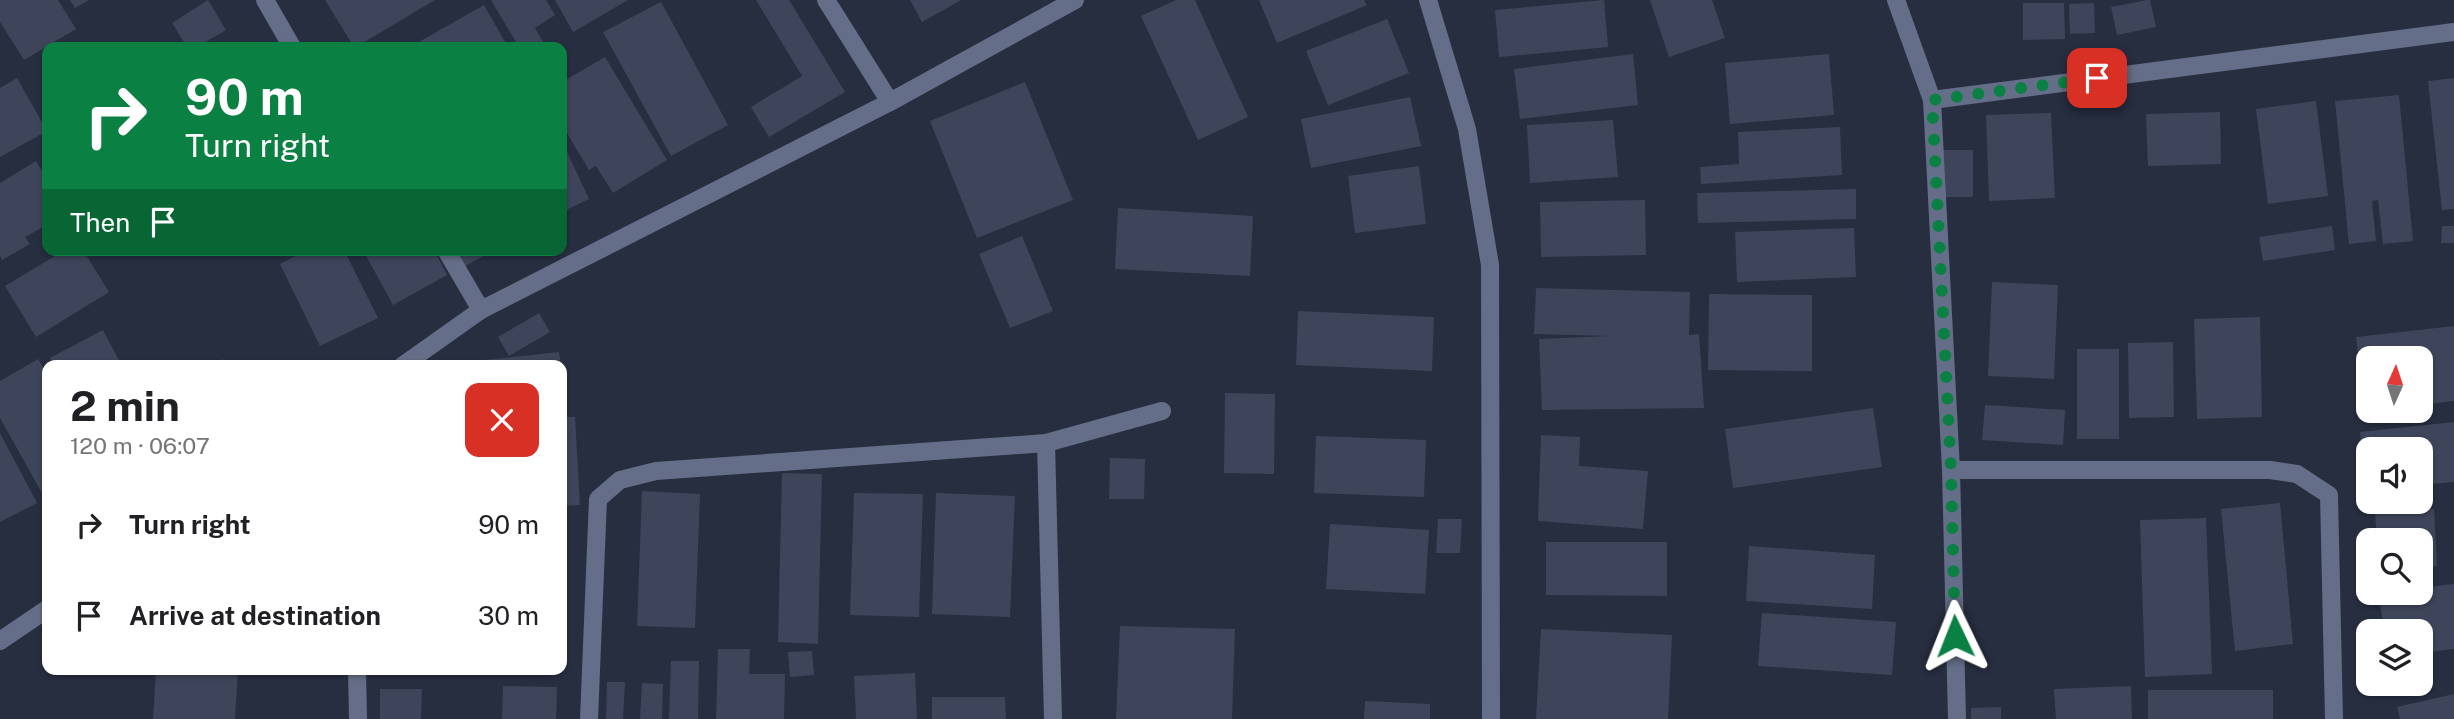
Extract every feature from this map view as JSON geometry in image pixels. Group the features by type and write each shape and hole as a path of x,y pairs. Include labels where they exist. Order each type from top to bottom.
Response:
{"street":[{"path":"265,0 289,42"},
{"path":"826,0 890,102"},
{"path":"410,360 481,310 890,102 1075,0"},
{"path":"1428,0 1467,129 1490,265 1491,719"},
{"path":"1896,0 1932,100 1951,470 1957,719"},
{"path":"1932,100 2454,32"},
{"path":"450,256 481,310"},
{"path":"589,719 598,499 620,480 656,471 1045,443 1162,411"},
{"path":"1045,443 1053,719"},
{"path":"1951,470 2270,470 2297,474 2329,495 2334,719"},
{"path":"1,637 42,612"},
{"path":"358,675 358,719"}],"building":[{"path":"0,0 58,0 76,29 54,42 42,42 42,49 24,60 0,22"},
{"path":"70,0 89,0 75,8"},
{"path":"208,0 226,30 206,42 184,42 172,23"},
{"path":"325,0 435,0 364,42 351,42"},
{"path":"491,0 546,0 555,15 535,28 543,42 516,42"},
{"path":"555,0 628,0 573,32"},
{"path":"756,0 789,0 845,92 769,137 751,107 802,76"},
{"path":"910,0 961,0 922,22"},
{"path":"1176,0 1195,0 1248,117 1198,140 1141,16"},
{"path":"1259,0 1364,0 1367,5 1277,43"},
{"path":"1604,0 1608,47 1499,57 1495,10"},
{"path":"1650,0 1712,0 1725,38 1669,57"},
{"path":"2150,0 2156,27 2117,35 2111,7"},
{"path":"661,2 728,125 671,156 603,32"},
{"path":"2023,3 2064,3 2065,39 2023,40"},
{"path":"2094,3 2095,33 2070,34 2069,4"},
{"path":"484,5 505,42 419,42"},
{"path":"1387,19 1409,73 1328,105 1306,51"},
{"path":"1633,54 1638,105 1520,119 1514,69"},
{"path":"1829,54 1834,115 1730,124 1725,63"},
{"path":"605,57 667,160 613,193 596,166 589,170 567,133 567,79"},
{"path":"17,78 42,122 42,134 0,157 0,88"},
{"path":"2454,78 2454,209 2442,210 2428,81"},
{"path":"1025,82 1073,200 977,238 930,121"},
{"path":"2399,95 2413,241 2383,244 2378,200 2372,201 2376,241 2349,244 2335,101"},
{"path":"1410,97 1421,146 1311,168 1301,119"},
{"path":"2316,101 2328,196 2268,204 2256,109"},
{"path":"2220,112 2221,164 2148,166 2146,114"},
{"path":"2051,113 2055,198 1989,201 1986,115"},
{"path":"1613,120 1618,177 1530,183 1527,125"},
{"path":"1840,127 1842,175 1701,184 1700,167 1739,164 1738,132"},
{"path":"1940,150 1973,150 1973,197 1940,197"},
{"path":"567,152 589,199 567,210"},
{"path":"36,161 42,171 42,228 25,237 30,244 2,260 0,256 0,183"},
{"path":"1419,166 1426,224 1355,233 1348,176"},
{"path":"1856,189 1856,219 1698,223 1697,193"},
{"path":"1645,200 1646,255 1541,257 1540,202"},
{"path":"1118,208 1253,216 1250,276 1115,269"},
{"path":"2332,226 2335,250 2263,261 2259,237"},
{"path":"2442,226 2454,226 2454,243 2441,243"},
{"path":"1854,228 1856,277 1737,282 1735,232"},
{"path":"1022,236 1053,311 1010,328 979,254"},
{"path":"55,256 87,256 109,292 36,337 5,286"},
{"path":"296,256 347,256 378,318 320,346 280,264"},
{"path":"366,256 437,256 447,275 393,305"},
{"path":"460,256 484,256 465,266"},
{"path":"1992,282 2058,285 2054,379 1988,376"},
{"path":"1536,288 1690,292 1689,335 1699,334 1704,408 1542,410 1539,339 1611,336 1534,334"},
{"path":"1709,294 1812,295 1812,371 1708,370"},
{"path":"1298,311 1434,317 1432,371 1296,365"},
{"path":"539,313 550,332 509,356 498,337"},
{"path":"2260,317 2262,417 2197,419 2194,319"},
{"path":"2454,326 2454,401 2433,403 2433,346 2357,346 2356,337"},
{"path":"103,330 119,360 51,360 50,358"},
{"path":"2173,342 2174,417 2129,418 2128,343"},
{"path":"2077,349 2119,349 2119,439 2077,439"},
{"path":"559,352 560,360 484,360"},
{"path":"38,359 42,366 42,493 0,418 0,381"},
{"path":"1225,393 1275,394 1274,474 1224,473"},
{"path":"1985,405 2065,410 2063,445 1982,440"},
{"path":"1873,408 1882,467 1733,488 1725,429"},
{"path":"567,417 575,417 580,505 567,506"},
{"path":"2454,422 2454,482 2433,484 2433,437 2361,437 2360,432"},
{"path":"0,433 37,503 0,522"},
{"path":"1541,435 1580,437 1579,466 1648,471 1643,529 1538,521"},
{"path":"1316,436 1426,440 1424,497 1314,493"},
{"path":"1110,458 1145,459 1144,499 1109,499"},
{"path":"782,473 822,474 818,644 778,642"},
{"path":"642,491 700,494 695,628 637,626"},
{"path":"854,493 923,494 919,617 850,615"},
{"path":"936,493 1015,496 1010,617 932,614"},
{"path":"2280,503 2293,644 2235,651 2221,509"},
{"path":"2433,509 2437,566 2433,566 2433,528 2376,528 2375,514 2433,514"},
{"path":"2206,518 2212,674 2145,677 2140,520"},
{"path":"1438,519 1462,519 1460,553 1436,553"},
{"path":"1330,524 1429,530 1425,594 1326,589"},
{"path":"1546,542 1667,542 1667,596 1546,595"},
{"path":"1749,546 1875,555 1872,609 1746,601"},
{"path":"2454,584 2454,649 2433,651 2433,619 2382,619 2381,605 2433,605 2433,586"},
{"path":"1762,613 1896,622 1892,675 1758,666"},
{"path":"1120,626 1235,629 1232,719 1116,719"},
{"path":"1541,629 1672,635 1668,719 1536,719"},
{"path":"718,649 750,649 749,674 785,674 784,719 716,719"},
{"path":"812,651 814,675 790,677 788,652"},
{"path":"671,661 699,661 698,719 669,719"},
{"path":"915,673 917,719 856,719 854,676"},
{"path":"156,675 238,675 235,719 153,719"},
{"path":"607,682 625,682 623,719 606,719"},
{"path":"642,683 663,684 662,719 640,719"},
{"path":"503,686 557,687 556,719 502,719"},
{"path":"2131,686 2132,719 2056,719 2054,689"},
{"path":"380,689 422,689 421,719 380,719"},
{"path":"2148,690 2273,690 2273,719 2148,719"},
{"path":"2454,694 2454,719 2400,719 2397,707"},
{"path":"932,697 1005,697 1006,719 932,719"},
{"path":"1365,701 1430,704 1430,719 1364,719"},
{"path":"2001,707 2001,719 1971,719 1971,708"}],"route":[{"path":"1955,636 1951,470 1932,100 2097,78"}]}
